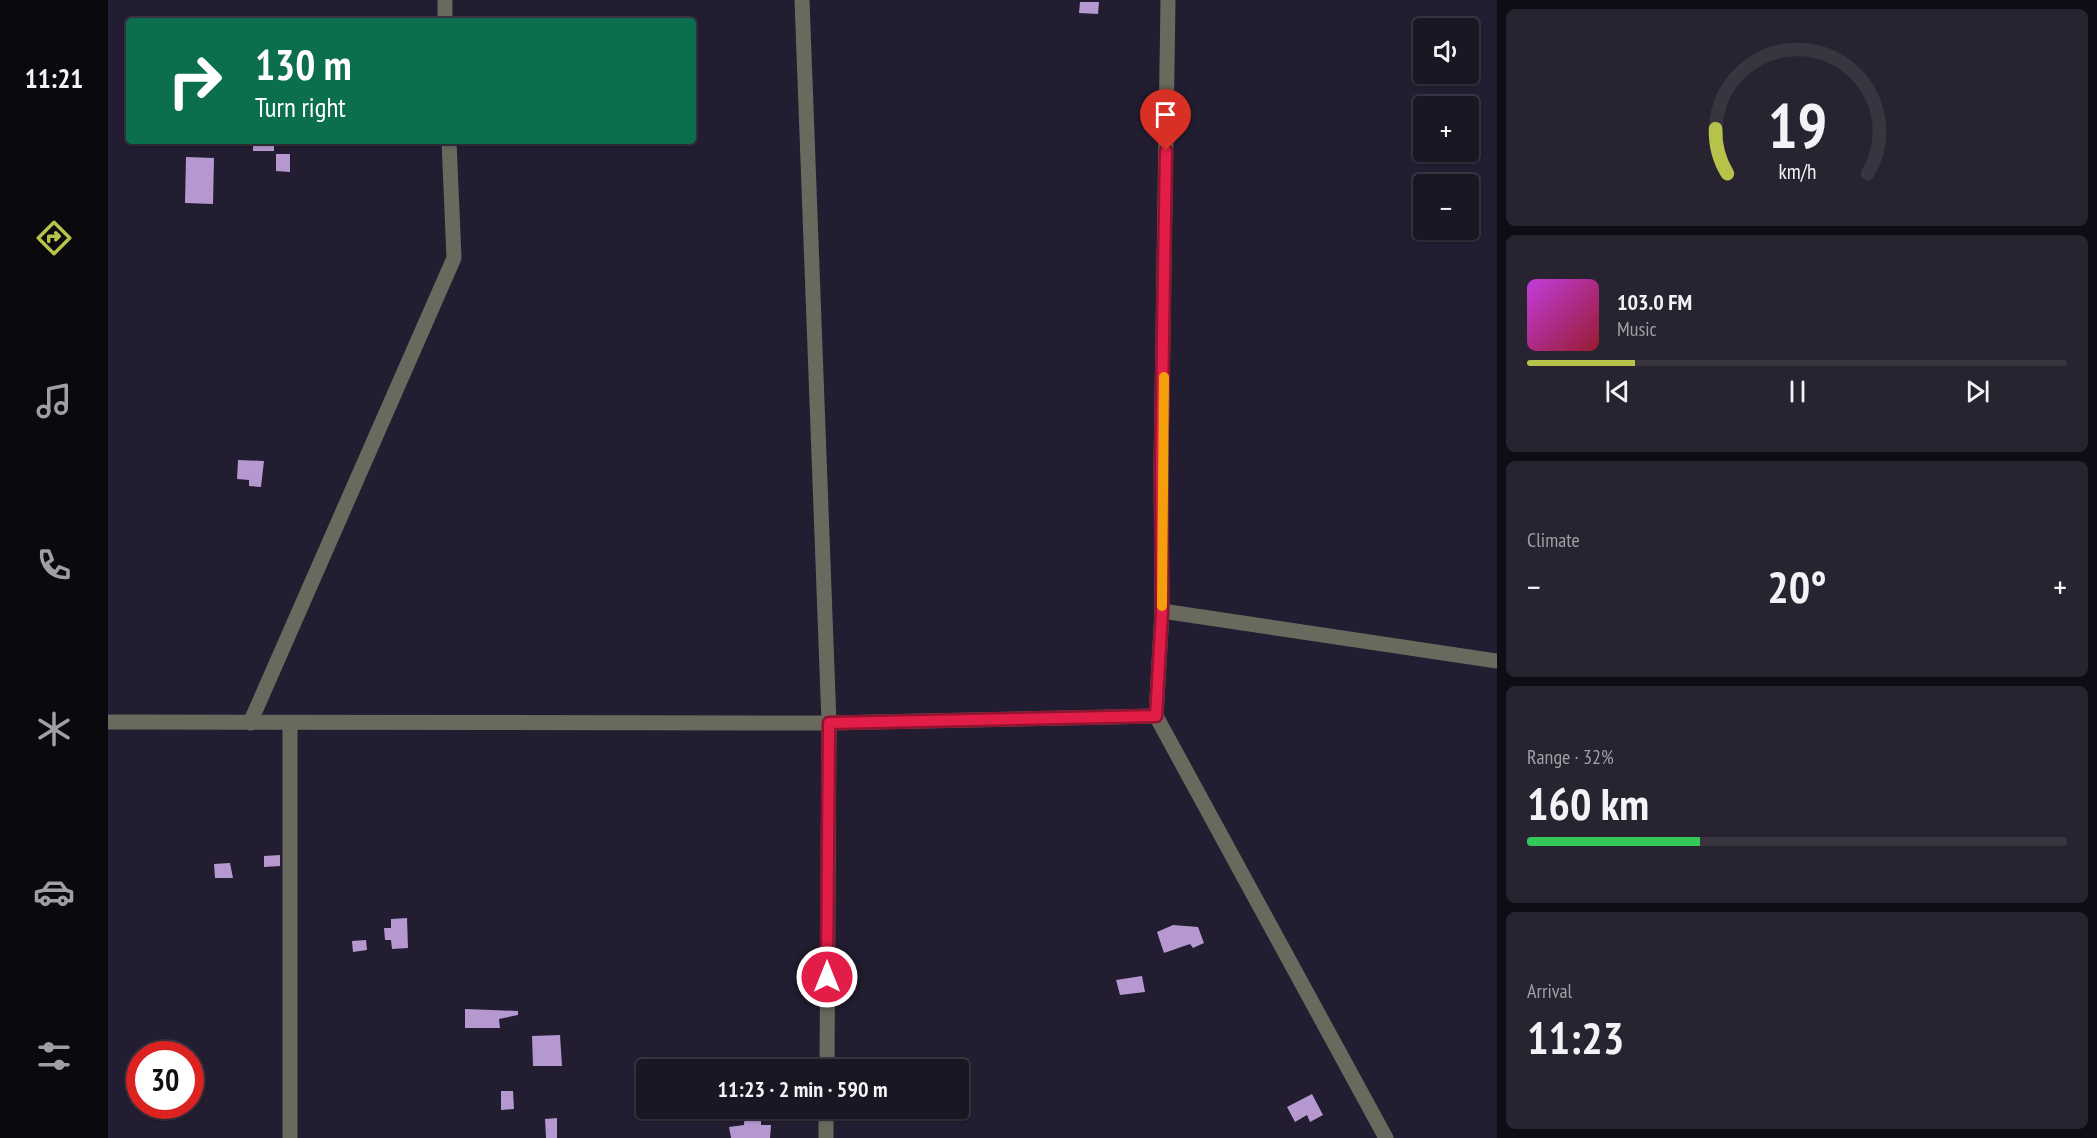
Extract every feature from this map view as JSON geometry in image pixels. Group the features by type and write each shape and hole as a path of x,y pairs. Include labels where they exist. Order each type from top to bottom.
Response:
{"street":[{"path":"445,0 445,18"},
{"path":"802,0 829,723 827,1059"},
{"path":"1168,0 1161,465 1162,611 1156,716 1386,1138"},
{"path":"250,723 454,258 449,144"},
{"path":"1162,611 1497,661"},
{"path":"108,722 829,723 1156,716"},
{"path":"290,724 290,1138"},
{"path":"826,1119 826,1138"}],"building":[{"path":"1080,2 1099,2 1098,14 1079,13"},
{"path":"253,144 274,144 274,151 253,151"},
{"path":"276,154 290,154 290,172 276,171"},
{"path":"186,157 214,158 213,204 185,203"},
{"path":"238,460 264,461 261,487 249,486 249,480 237,479"},
{"path":"280,855 280,866 264,867 264,856"},
{"path":"230,863 233,878 215,878 214,864"},
{"path":"407,918 408,948 392,949 391,940 385,940 384,928 391,928 391,919"},
{"path":"1173,925 1198,927 1204,943 1193,948 1190,944 1164,953 1157,932"},
{"path":"366,940 367,950 353,952 352,941"},
{"path":"1142,976 1145,992 1120,995 1116,980"},
{"path":"465,1009 518,1011 518,1015 499,1019 500,1028 465,1028"},
{"path":"560,1035 562,1066 533,1066 532,1036"},
{"path":"501,1091 513,1091 514,1109 501,1110"},
{"path":"1312,1094 1323,1115 1310,1122 1307,1115 1295,1122 1287,1107"},
{"path":"557,1118 557,1138 546,1138 545,1119"},
{"path":"744,1119 761,1119 761,1125 771,1125 770,1138 731,1138 729,1127 744,1125"}],"slow traffic":[{"path":"1162,606 1161,465 1164,377"}],"route":[{"path":"827,977 829,723 1156,716 1162,611 1161,465 1166,151"}]}
